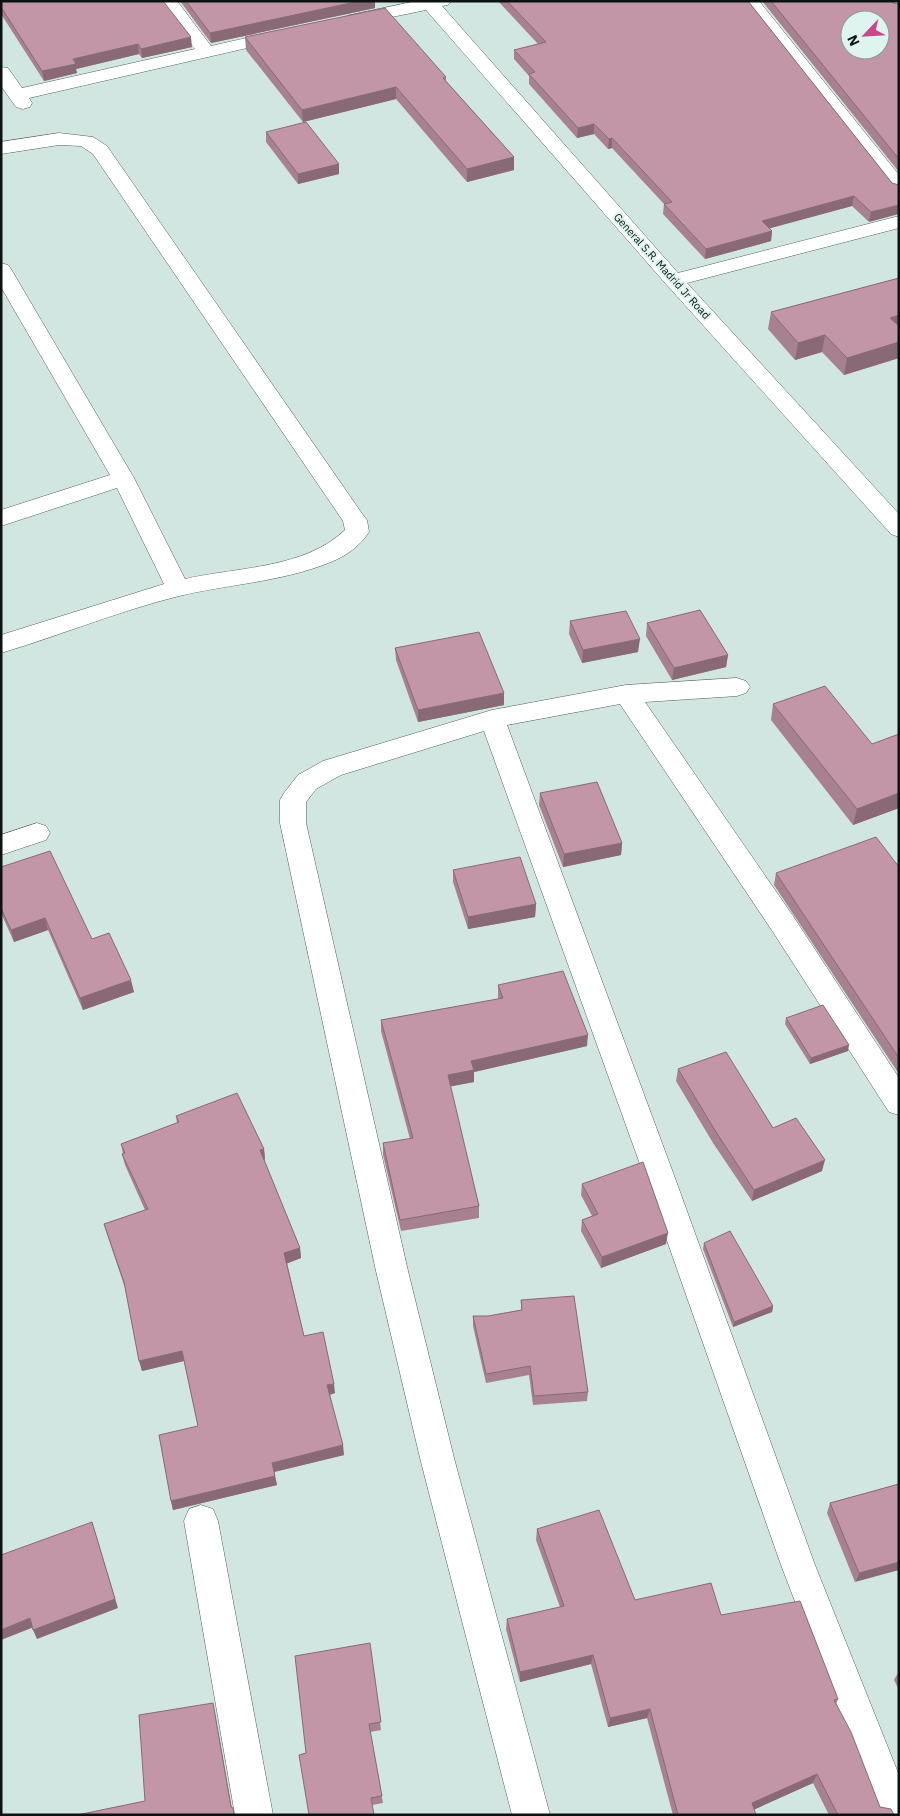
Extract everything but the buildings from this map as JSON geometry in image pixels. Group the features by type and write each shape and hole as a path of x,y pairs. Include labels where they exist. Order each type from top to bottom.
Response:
{"street":[{"path":"168,1 206,51"},
{"path":"750,1 899,188"},
{"path":"333,25 433,2"},
{"name":"General S.R. Madrid Jr Road","path":"433,2 673,280 899,529"},
{"path":"2,74 20,99 206,51 304,31"},
{"path":"1,148 60,139 86,141 100,150 354,520 357,532 350,541 330,552 277,570 178,588 1,644"},
{"path":"673,280 899,222"},
{"path":"1,269 123,478 178,588"},
{"path":"1,518 123,478"},
{"path":"531,1815 432,1439 392,1271 293,823 293,800 307,782 332,768 492,719 626,694 737,687"},
{"path":"626,694 783,924 899,1102"},
{"path":"492,719 660,1178 798,1565 896,1815"},
{"path":"1,845 36,833"},
{"path":"202,1521 254,1815"}]}
